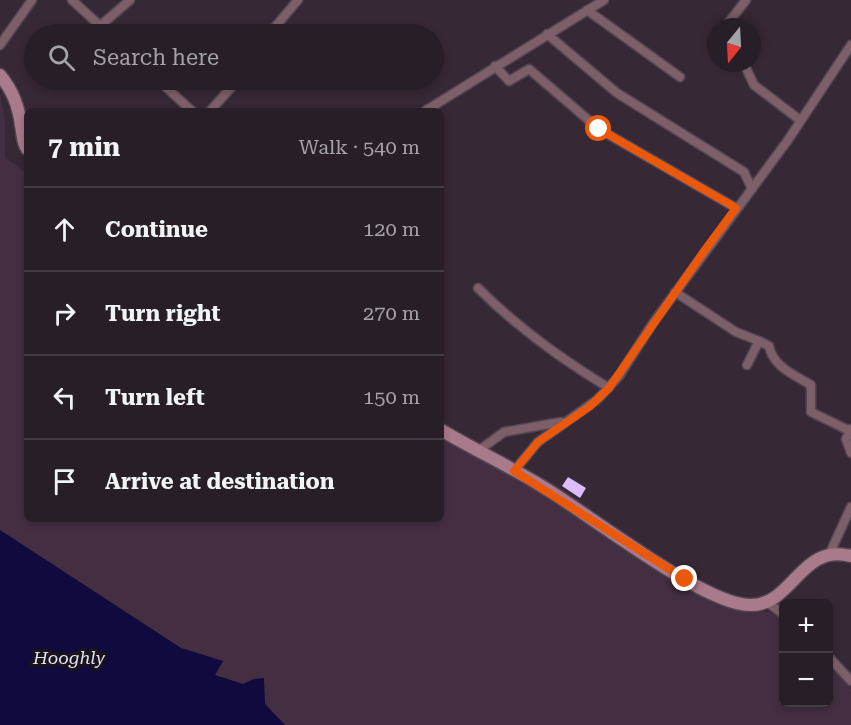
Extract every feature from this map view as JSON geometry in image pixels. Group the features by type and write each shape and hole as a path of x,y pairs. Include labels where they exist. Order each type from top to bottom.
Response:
{"street":[{"path":"0,45 32,0"},
{"path":"72,0 98,24"},
{"path":"102,24 130,0"},
{"path":"278,24 298,0"},
{"path":"585,0 590,9 680,77"},
{"path":"429,108 604,0"},
{"path":"732,18 746,0"},
{"path":"547,34 617,93 744,172 752,189"},
{"path":"514,471 538,442 589,407 609,388 675,292 752,189 851,45"},
{"path":"495,66 509,81 529,69 599,129 736,208"},
{"path":"748,72 754,85 800,120"},
{"path":"0,75 11,88 17,103 24,144"},
{"path":"169,90 189,108"},
{"path":"213,108 229,90"},
{"path":"478,288 509,319 543,345 609,388"},
{"path":"675,292 736,332 769,346 771,357 778,364 811,385 811,412 850,430 846,439 851,453"},
{"path":"747,365 759,341"},
{"path":"478,451 504,432 567,421"},
{"path":"444,432 514,471 707,591 730,602 750,605 774,598 811,563 838,553 851,556"},
{"path":"829,555 851,507"},
{"path":"766,601 779,612"},
{"path":"833,661 851,681"}],"shaded area":[{"path":"0,94 5,121 5,158 24,171 24,522 444,522 444,438 575,513 650,564 718,605 774,613 779,617 779,707 833,707 833,663 842,673 851,690 851,725 285,725 265,704 262,689 254,679 243,684 215,675 223,661 181,648 0,530"}],"water":[{"name":"Hooghly","path":"0,530 181,648 223,661 215,675 243,684 264,678 265,704 285,725 0,725"}],"building":[{"path":"568,477 586,488 580,498 562,486"}],"route":[{"path":"599,129 736,208 609,388 589,407 538,442 514,471 545,488 685,579"}]}
